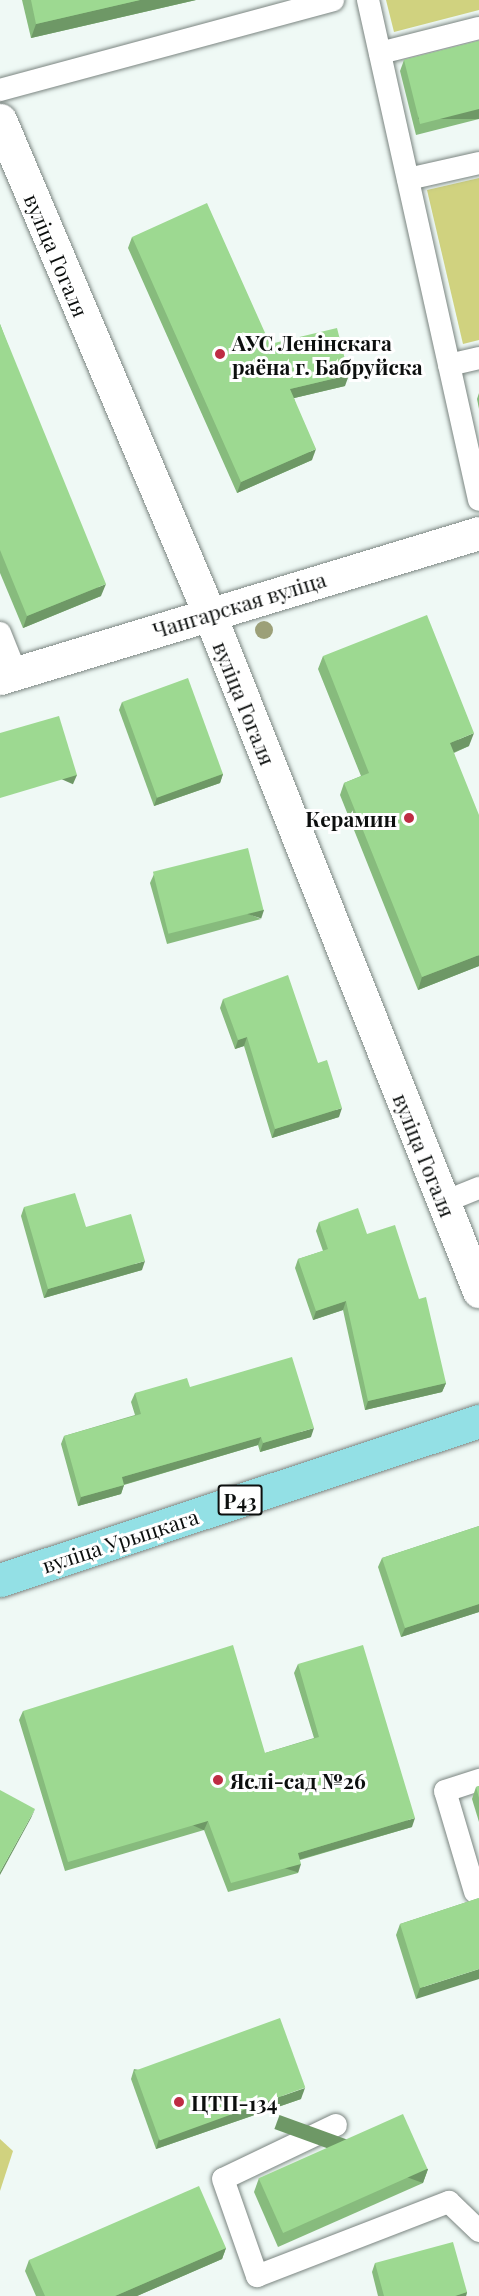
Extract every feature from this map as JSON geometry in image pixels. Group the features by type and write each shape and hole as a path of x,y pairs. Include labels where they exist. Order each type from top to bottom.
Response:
{"main road":[{"name":"вуліца Урыцкага","path":"0,1580 479,1421"}],"street":[{"name":"вуліца Гогаля","path":"0,120 209,613 479,1291"},
{"name":"Чангарская вуліца","path":"8,675 479,533"}],"lane":[{"path":"0,90 333,0"},
{"path":"368,0 479,500"},
{"path":"380,53 479,28"},
{"path":"408,179 479,163"},
{"path":"449,365 479,357"},
{"path":"0,633 8,675"},
{"path":"444,1202 479,1188"},
{"path":"475,1892 445,1791 479,1780"},
{"path":"336,2125 223,2179 257,2276 449,2202 479,2231"}],"green space":[{"path":"386,0 479,0 479,10 394,32"},
{"path":"479,178 479,340 463,344 427,190"},
{"path":"0,2139 13,2151 0,2191"}],"building":[{"path":"31,0 140,0 36,24"},
{"path":"479,41 479,109 420,124 404,60"},
{"name":"АУС Ленінскага раёна г. Бабруйска","path":"207,203 270,344 337,328 349,375 290,389 316,449 241,482 132,237"},
{"path":"0,324 106,584 27,616 0,550"},
{"name":"Керамин","path":"427,615 474,733 450,743 479,815 479,955 422,977 344,783 369,773 323,656"},
{"path":"188,678 223,774 157,798 122,702"},
{"path":"59,716 77,775 0,798 0,733"},
{"path":"248,848 263,910 168,934 153,872"},
{"path":"288,975 318,1063 327,1060 342,1108 275,1129 247,1037 238,1040 223,999"},
{"path":"75,1193 86,1227 131,1214 145,1261 48,1289 24,1207"},
{"path":"358,1208 367,1234 395,1225 419,1299 426,1297 446,1383 368,1401 346,1301 316,1311 298,1259 328,1249 319,1222"},
{"path":"292,1357 314,1428 263,1443 261,1437 122,1477 124,1485 81,1497 64,1436 141,1414 135,1393 187,1378 190,1387"},
{"path":"479,1526 479,1604 405,1628 382,1558"},
{"name":"Яслі-сад №26","path":"233,1645 265,1753 319,1737 298,1664 363,1645 415,1818 298,1853 301,1864 231,1883 208,1821 68,1862 23,1711"},
{"path":"0,1790 35,1809 0,1872"},
{"path":"479,1898 479,1969 420,1988 400,1924"},
{"path":"280,2018 305,2088 160,2141 134,2071"},
{"path":"403,2114 427,2169 283,2233 259,2178"},
{"path":"199,2186 226,2248 115,2296 45,2296 29,2260"},
{"path":"453,2242 467,2292 455,2296 384,2296 375,2263"}],"place":[{"name":"АУС Ленінскага раёна г. Бабруйска","path":"220,354"},
{"name":"Керамин","path":"409,818"},
{"name":"Яслі-сад №26","path":"218,1780"},
{"name":"ЦТП-134","path":"179,2102"}]}
